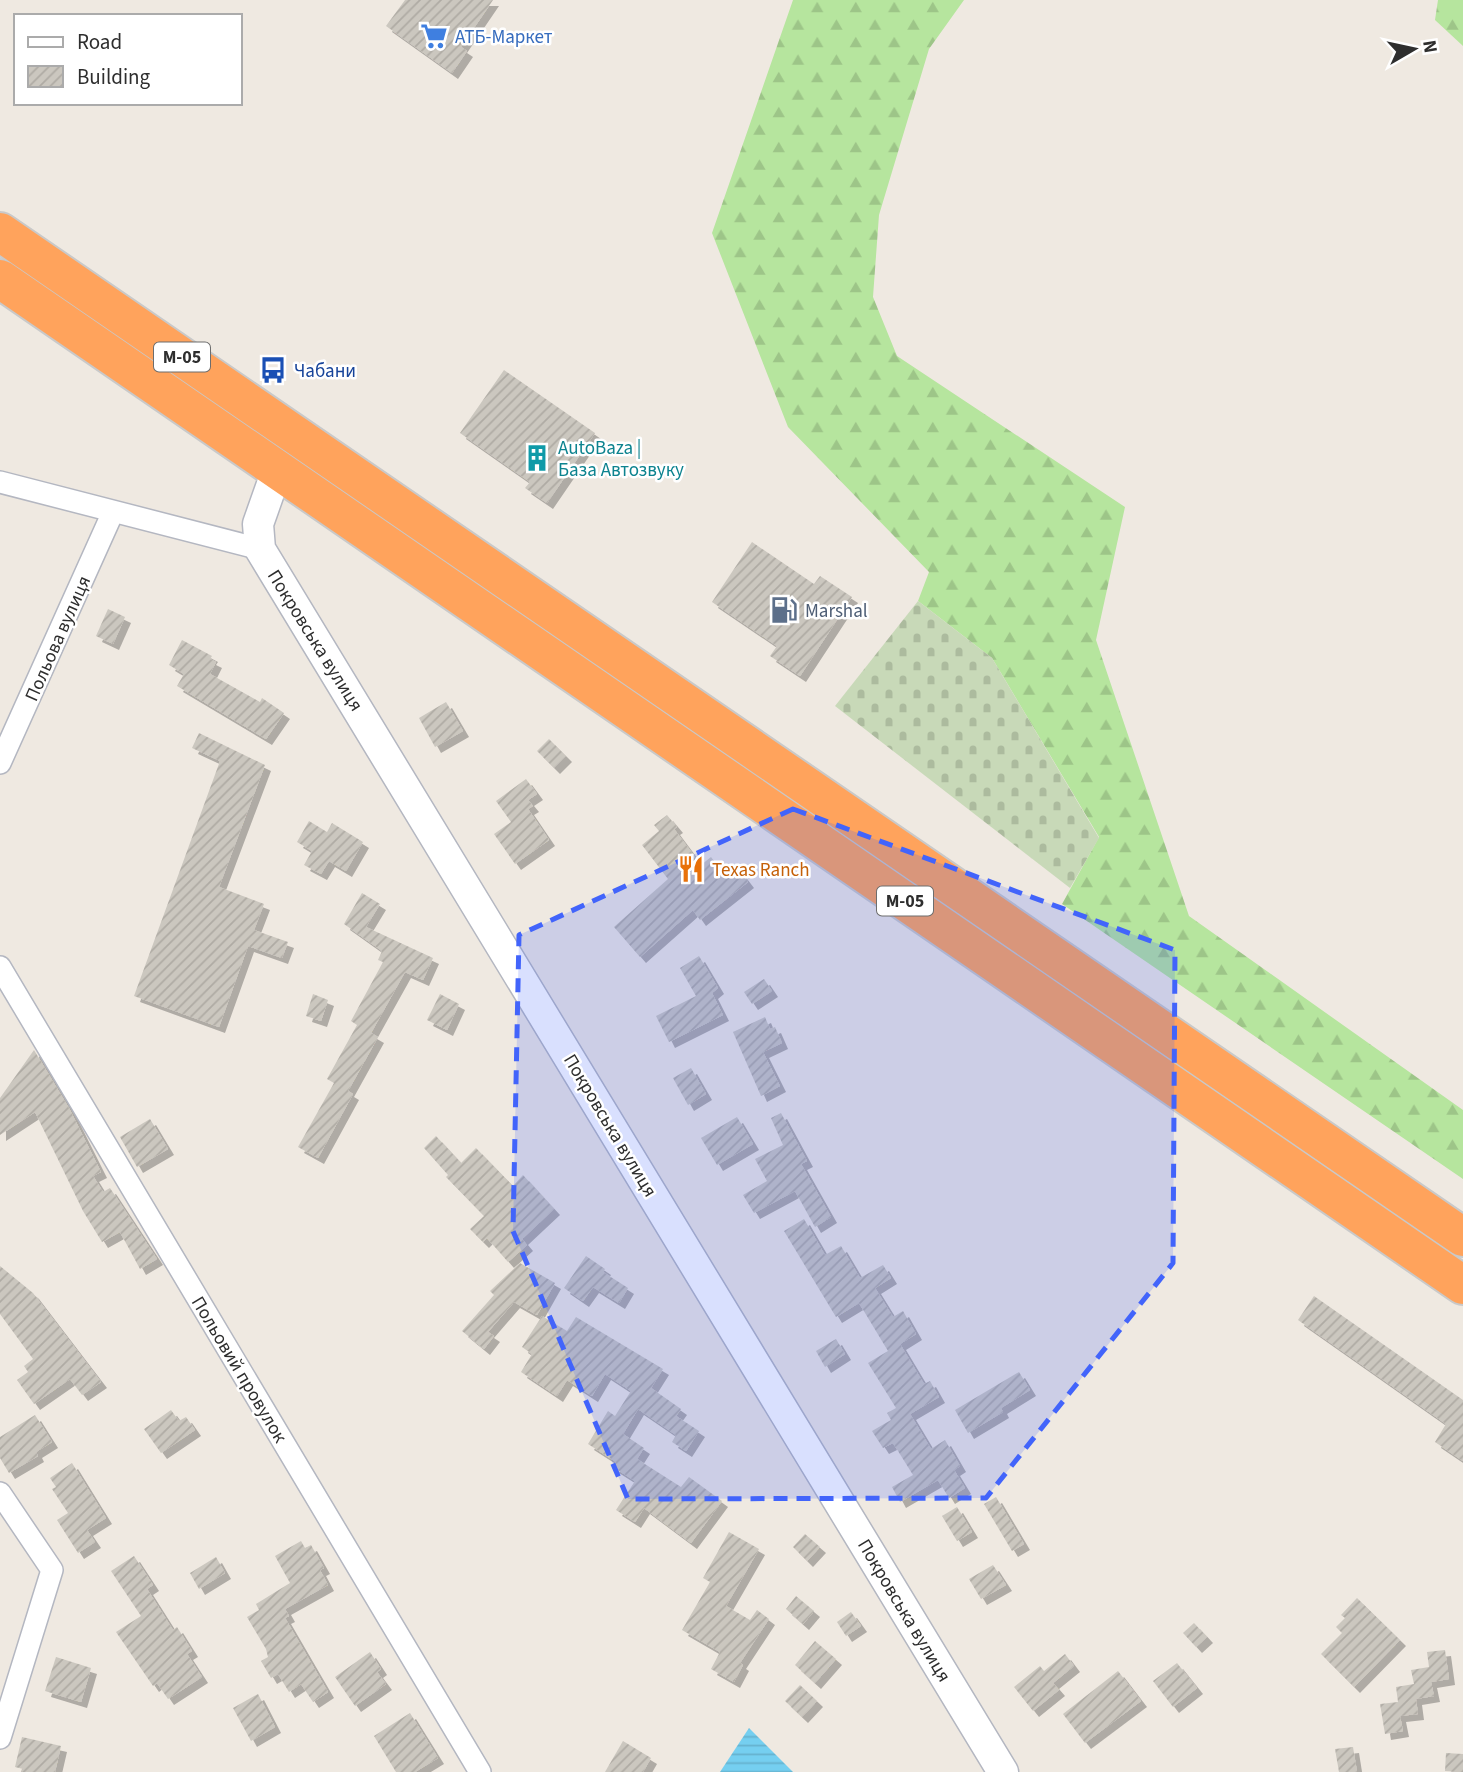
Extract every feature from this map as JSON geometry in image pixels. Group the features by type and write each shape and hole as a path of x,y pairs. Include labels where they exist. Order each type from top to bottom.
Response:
{"highway":[{"name":"М-05","path":"0,233 1463,1237"},
{"name":"М-05","path":"0,279 1463,1285"}],"street":[{"name":"Покровська вулиця","path":"277,470 258,524 260,549 1003,1772"},
{"path":"0,482 260,549"},
{"name":"Польова вулиця","path":"0,763 113,512"},
{"name":"Польовий провулок","path":"0,967 480,1772"},
{"path":"0,1493 52,1570 0,1738"}],"highlighted area":[{"path":"793,809 1175,950 1173,1263 986,1498 628,1499 513,1231 519,935"}],"green space":[{"path":"793,0 964,0 929,49 879,215 873,297 897,356 1125,507 1096,640 1189,916 1463,1110 1463,1179 1062,904 1099,837 992,658 918,601 929,572 788,427 712,233"},
{"path":"1438,0 1463,0 1463,46 1435,20"},
{"path":"918,601 992,658 1099,838 1070,888 835,706"}],"water":[{"path":"749,1728 793,1772 720,1772"}],"building":[{"name":"АТБ-Маркет","path":"405,0 493,0 461,47 467,51 452,73 386,26"},
{"name":"AutoBaza | База Автозвуку","path":"504,370 595,433 547,503 525,488 530,482 460,433"},
{"name":"Marshal","path":"752,542 814,584 820,576 852,597 800,676 770,656 777,646 712,602"},
{"path":"108,609 125,617 113,644 96,636"},
{"path":"182,640 212,656 210,659 216,662 210,674 260,702 262,698 284,713 266,739 177,686 184,674 169,665"},
{"path":"446,702 463,731 435,747 419,718"},
{"path":"199,733 265,765 219,887 264,904 254,930 288,942 282,958 248,946 219,1027 134,996 220,761 192,748"},
{"path":"549,739 566,756 554,768 537,751"},
{"path":"526,779 537,794 528,800 533,806 528,809 549,840 515,864 494,834 511,822 496,801"},
{"name":"Texas Ranch","path":"667,815 701,865 711,857 724,874 735,865 748,882 700,920 693,910 640,957 614,927 668,879 642,845 659,831 654,825"},
{"path":"309,821 327,832 332,823 363,842 346,871 329,861 321,874 304,865 312,851 297,842"},
{"path":"362,893 380,904 366,927 433,958 423,980 405,972 371,1033 378,1037 348,1091 353,1094 318,1158 298,1147 334,1083 327,1079 357,1025 351,1021 383,962 378,960 382,951 344,924"},
{"path":"699,956 718,988 712,993 723,1015 669,1042 656,1016 696,996 680,968"},
{"path":"764,979 772,991 752,1004 744,992"},
{"path":"313,994 328,1000 321,1021 306,1016"},
{"path":"440,994 459,1004 447,1030 427,1020"},
{"path":"765,1017 770,1029 775,1027 782,1043 763,1052 780,1086 761,1096 733,1032"},
{"path":"34,1050 70,1110 101,1172 93,1176 103,1192 110,1188 157,1259 140,1269 120,1232 102,1242 83,1211 35,1112 0,1135 0,1098"},
{"path":"691,1068 706,1094 688,1105 673,1078"},
{"path":"781,1113 807,1161 801,1164 831,1217 815,1227 795,1191 754,1213 743,1195 767,1181 755,1159 783,1145 771,1118"},
{"path":"737,1117 753,1144 717,1165 701,1138"},
{"path":"150,1119 168,1149 137,1167 120,1137"},
{"path":"436,1136 461,1163 476,1148 513,1186 523,1175 554,1209 522,1239 527,1245 508,1262 487,1238 483,1242 470,1229 484,1216 446,1177 448,1175 424,1148"},
{"path":"804,1219 825,1255 841,1246 860,1278 883,1265 891,1278 875,1288 893,1317 903,1311 916,1334 900,1344 924,1384 930,1381 939,1397 910,1414 931,1449 945,1440 960,1466 954,1470 965,1488 949,1498 938,1480 900,1502 892,1487 913,1475 893,1443 883,1448 872,1431 891,1420 887,1413 896,1408 868,1363 888,1351 859,1303 836,1317 784,1231"},
{"path":"586,1256 605,1269 603,1272 628,1288 619,1303 593,1287 583,1301 564,1288"},
{"path":"520,1263 555,1283 537,1315 514,1302 488,1332 494,1336 484,1349 462,1331 494,1295 490,1291"},
{"path":"0,1266 33,1293 101,1382 82,1395 70,1379 34,1404 17,1380 28,1372 24,1366 33,1359 0,1314"},
{"path":"1314,1296 1463,1400 1463,1461 1435,1442 1446,1424 1298,1320"},
{"path":"542,1316 567,1331 576,1317 663,1369 651,1388 681,1409 676,1416 699,1431 686,1451 672,1442 676,1435 638,1409 623,1434 644,1448 637,1459 681,1487 689,1477 722,1501 691,1543 644,1508 635,1522 616,1510 635,1481 613,1467 616,1462 588,1444 608,1411 615,1416 631,1391 605,1374 592,1396 567,1380 557,1396 521,1372 532,1354 522,1347"},
{"path":"836,1339 845,1354 825,1367 816,1351"},
{"path":"1019,1372 1030,1390 1001,1408 1003,1412 968,1433 955,1410"},
{"path":"171,1410 179,1421 186,1417 195,1430 161,1453 144,1429"},
{"path":"35,1415 52,1442 36,1452 38,1456 9,1473 0,1458 0,1437"},
{"path":"72,1463 106,1518 87,1530 95,1542 78,1553 57,1520 68,1513 52,1489 56,1487 50,1478"},
{"path":"996,1497 1024,1544 1012,1551 984,1504"},
{"path":"957,1507 972,1532 957,1541 942,1516"},
{"path":"729,1532 759,1549 726,1606 750,1620 757,1610 769,1619 740,1663 743,1665 734,1682 711,1669 720,1652 682,1630 710,1582 703,1578"},
{"path":"805,1534 820,1547 807,1561 793,1547"},
{"path":"301,1541 305,1548 311,1545 324,1568 320,1570 328,1585 285,1609 289,1616 285,1618 328,1692 313,1702 301,1684 289,1692 278,1674 271,1678 261,1661 268,1657 266,1649 247,1617 259,1610 256,1604 290,1583 275,1556"},
{"path":"134,1556 153,1585 147,1589 173,1630 177,1627 192,1651 187,1654 202,1677 168,1699 157,1683 153,1686 116,1632 141,1616 111,1571"},
{"path":"216,1557 225,1573 199,1589 190,1573"},
{"path":"993,1565 1006,1585 981,1599 969,1579"},
{"path":"796,1596 814,1611 803,1624 786,1609"},
{"path":"1357,1598 1400,1640 1354,1687 1321,1654 1342,1633 1336,1627 1345,1618 1341,1615"},
{"path":"851,1612 861,1626 846,1636 837,1622"},
{"path":"1194,1623 1207,1637 1196,1647 1183,1633"},
{"path":"815,1641 836,1659 815,1683 795,1665"},
{"path":"1445,1650 1449,1679 1431,1682 1434,1696 1416,1699 1418,1714 1400,1716 1403,1731 1385,1734 1380,1704 1398,1702 1396,1687 1414,1684 1411,1670 1429,1667 1427,1652"},
{"path":"370,1652 381,1669 377,1672 386,1684 355,1706 335,1677"},
{"path":"1065,1654 1074,1666 1053,1683 1059,1690 1033,1711 1014,1687 1040,1666 1044,1671"},
{"path":"56,1657 91,1668 81,1702 45,1691"},
{"path":"1177,1663 1197,1688 1173,1707 1153,1681"},
{"path":"1118,1671 1141,1701 1085,1743 1063,1714"},
{"path":"800,1685 817,1701 802,1717 785,1701"},
{"path":"258,1694 275,1727 251,1741 233,1708"},
{"path":"410,1713 438,1758 415,1772 396,1772 374,1736"},
{"path":"22,1737 61,1746 55,1772 22,1772 23,1769 15,1767"},
{"path":"623,1741 651,1758 643,1772 605,1772"},
{"path":"1353,1747 1357,1772 1339,1772 1335,1749"},
{"path":"1446,1753 1463,1754 1463,1772 1445,1771"}],"place":[{"name":"АТБ-Маркет","path":"434,36"},
{"name":"Чабани","path":"273,370"},
{"name":"AutoBaza | База Автозвуку","path":"537,458"},
{"name":"Marshal","path":"784,610"},
{"name":"Texas Ranch","path":"691,869"}]}
